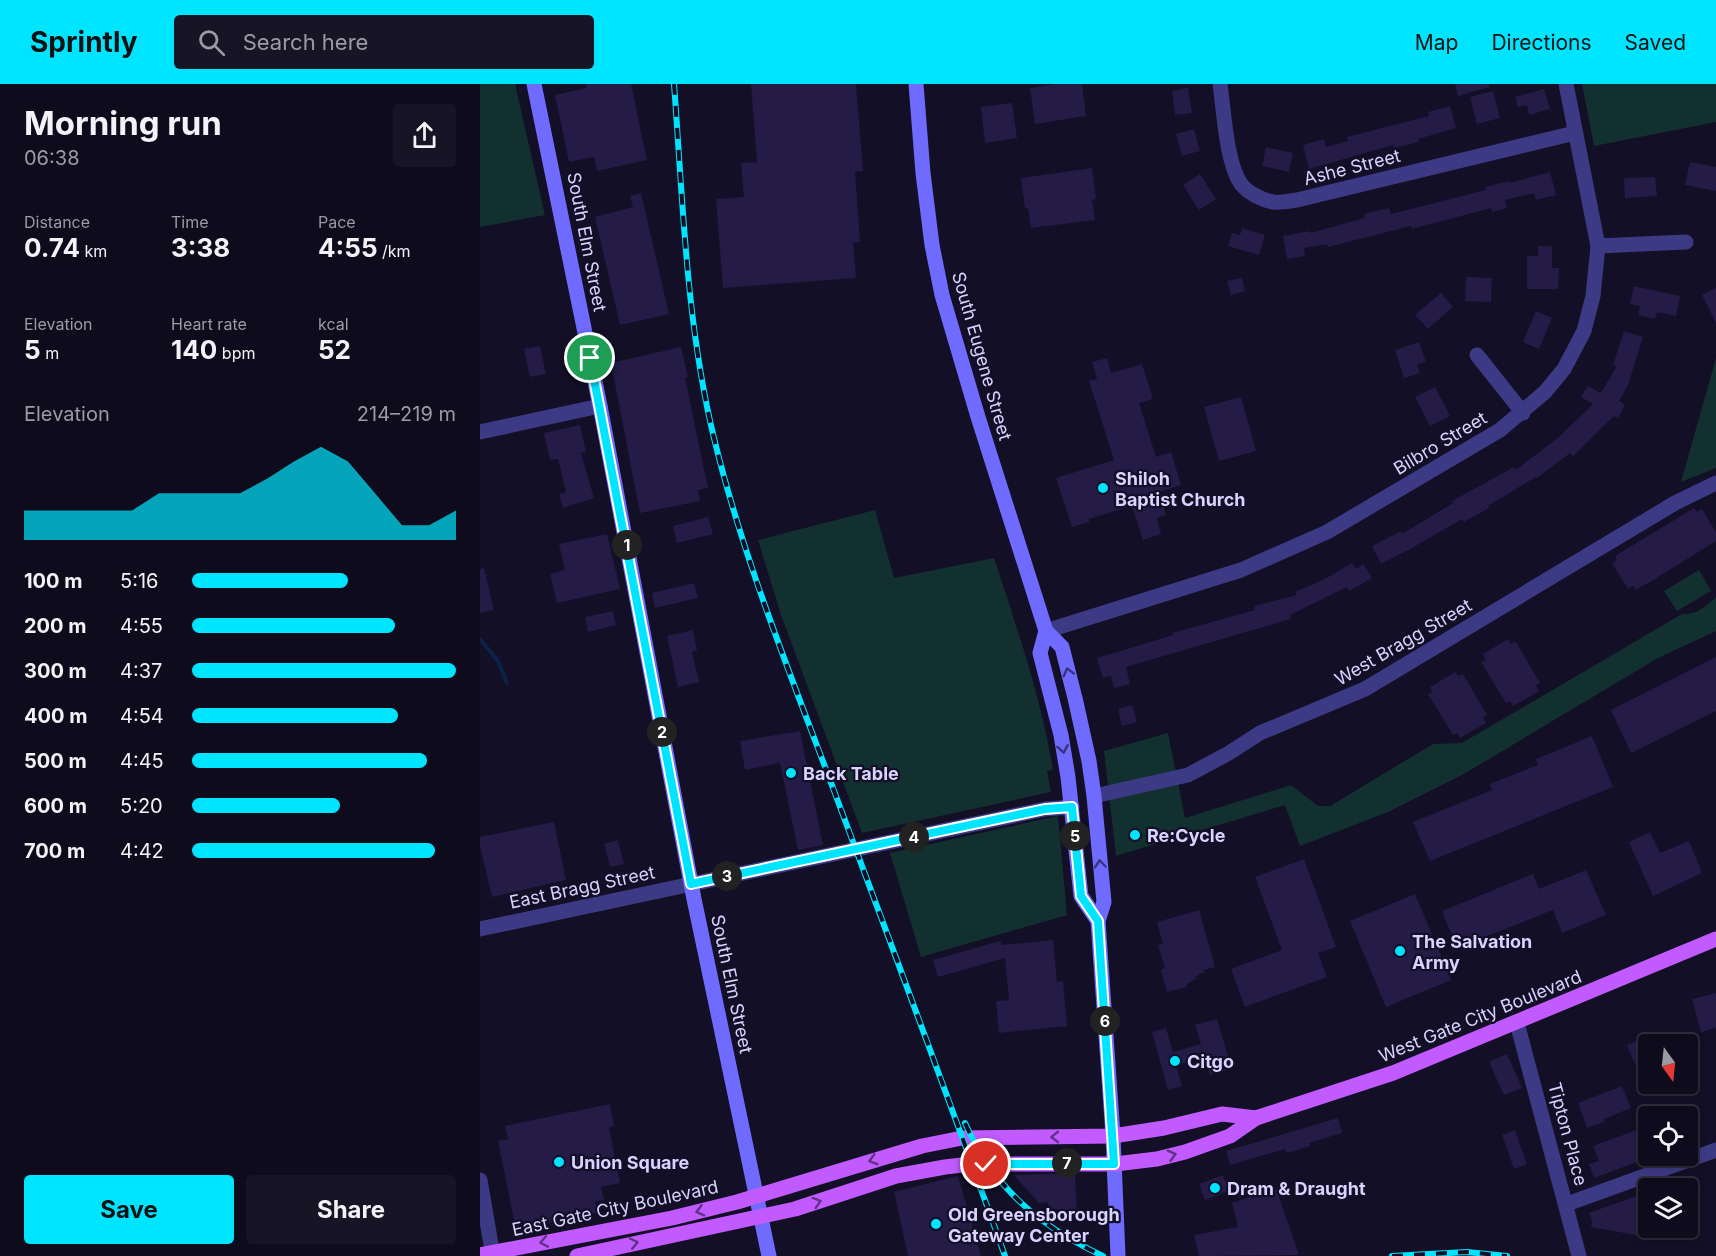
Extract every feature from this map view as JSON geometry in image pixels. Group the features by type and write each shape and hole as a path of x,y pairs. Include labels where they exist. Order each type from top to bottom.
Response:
{"main road":[{"name":"South Elm Street","path":"534,84 600,406 691,884 769,1256"},
{"name":"South Eugene Street","path":"916,84 923,173 932,245 942,295 1046,631 1062,647 1083,731 1094,796 1104,902 1098,921 1113,1136 1118,1256"},
{"name":"South Eugene Street","path":"1046,631 1040,652 1061,735 1072,807 1081,896 1098,921"},
{"name":"West Gate City Boulevard","path":"760,1217 795,1209 896,1176 945,1167 978,1164 1114,1164 1157,1159 1185,1152 1230,1136 1256,1119 1393,1073 1716,939"},
{"name":"West Gate City Boulevard","path":"757,1198 912,1149 962,1138 1113,1136 1164,1128 1222,1114 1256,1119"},
{"name":"East Gate City Boulevard","path":"488,1254 672,1218 757,1198"},
{"path":"577,1256 760,1217"}],"street":[{"name":"Ashe Street","path":"1221,84 1226,129 1235,172 1243,186 1249,191 1274,202 1297,200 1575,133"},
{"name":"Bilbro Street","path":"1046,631 1241,570 1327,532 1500,430 1523,413 1545,392 1564,369 1584,332 1593,296 1598,246 1566,84"},
{"path":"1598,246 1686,242"},
{"path":"1477,355 1523,413"},
{"path":"480,432 600,406"},
{"name":"West Bragg Street","path":"1094,796 1188,775 1260,733 1365,689 1675,503 1716,483"},
{"path":"691,884 1045,809 1072,807"},
{"name":"East Bragg Street","path":"480,929 691,884"},
{"name":"Tipton Place","path":"1517,1023 1579,1256"},
{"path":"1567,1204 1716,1150"},
{"path":"480,1180 488,1254"}],"green space":[{"path":"480,84 515,84 545,215 480,227"},
{"path":"1582,84 1716,84 1716,122 1594,146"},
{"path":"1716,358 1716,468 1681,482"},
{"path":"875,510 894,578 994,558 1028,663 1042,716 1053,770 1047,771 1051,792 862,833 781,615 758,540"},
{"path":"1699,570 1711,591 1677,611 1664,591"},
{"path":"1716,597 1716,631 1658,658 1464,774 1388,812 1300,846 1285,805 1116,856 1104,751 1168,733 1185,818 1291,785 1318,806 1330,806 1433,744 1462,743 1682,614 1701,609"},
{"path":"1058,816 1067,915 921,957 890,853"}],"building":[{"path":"586,84 631,84 647,160 597,171 594,157 569,162 555,95 587,88"},
{"path":"751,84 856,84 863,171 855,171 860,242 853,242 856,278 723,288 716,199 744,197 741,163 757,162"},
{"path":"1057,84 1082,84 1086,116 1035,124 1030,88"},
{"path":"1455,84 1489,84 1489,87 1458,96"},
{"path":"1188,88 1192,113 1175,115 1172,91"},
{"path":"1544,89 1550,109 1529,115 1527,105 1518,107 1515,97"},
{"path":"1493,91 1500,118 1477,124 1470,97"},
{"path":"1012,103 1017,138 985,143 981,107"},
{"path":"1450,106 1456,128 1418,139 1419,142 1394,148 1393,145 1309,169 1303,145 1324,139 1326,147 1348,141 1347,137 1429,116 1428,112"},
{"path":"1194,129 1200,151 1182,156 1176,134"},
{"path":"1266,147 1293,153 1289,172 1262,166"},
{"path":"1690,162 1716,167 1716,191 1685,185"},
{"path":"1092,168 1096,199 1092,200 1095,220 1031,228 1028,208 1025,208 1021,178"},
{"path":"1550,172 1556,195 1536,200 1534,193 1505,200 1507,208 1492,212 1491,208 1412,229 1411,226 1328,247 1327,244 1304,248 1305,256 1287,259 1283,236 1310,231 1310,233 1365,218 1364,214 1389,208 1391,214 1486,190 1485,187"},
{"path":"1200,174 1216,199 1199,210 1183,185"},
{"path":"1655,177 1657,196 1625,198 1624,178"},
{"path":"641,193 669,314 620,325 595,217 633,207 630,196"},
{"path":"1242,228 1265,235 1259,255 1228,246 1232,233 1240,235"},
{"path":"1538,246 1552,246 1552,268 1559,268 1558,289 1527,289 1527,256 1538,256"},
{"path":"1466,277 1492,278 1491,302 1465,301"},
{"path":"1242,278 1245,291 1231,295 1227,281"},
{"path":"1634,286 1680,296 1676,316 1657,312 1655,319 1638,315 1640,306 1630,304"},
{"path":"1716,288 1716,323 1702,295"},
{"path":"1441,293 1453,307 1428,329 1415,315"},
{"path":"1536,311 1552,318 1539,349 1523,342"},
{"path":"1624,331 1643,337 1628,385 1619,401 1625,405 1618,418 1614,416 1573,456 1570,453 1537,478 1488,506 1489,508 1464,522 1462,519 1381,564 1372,546 1401,531 1402,534 1453,503 1452,501 1514,467 1516,470 1560,436 1593,404 1581,397 1588,386 1601,393 1617,366 1613,365"},
{"path":"1419,342 1426,362 1417,365 1420,373 1404,378 1395,350"},
{"path":"540,346 546,374 530,377 524,349"},
{"path":"681,347 688,377 685,378 708,488 698,490 700,501 640,513 611,363"},
{"path":"1107,358 1111,373 1142,364 1153,399 1139,403 1156,457 1171,452 1181,485 1159,492 1166,515 1157,518 1161,534 1143,540 1132,506 1089,519 1089,522 1072,527 1056,478 1114,460 1089,381 1097,379 1092,362"},
{"path":"1435,387 1450,416 1430,426 1415,397"},
{"path":"1241,397 1256,451 1219,461 1204,407"},
{"path":"580,425 586,452 581,453 594,498 563,508 559,494 566,492 558,459 550,460 544,433"},
{"path":"1694,508 1697,512 1702,509 1716,532 1716,541 1650,582 1635,590 1633,586 1628,589 1612,563 1617,560 1615,556"},
{"path":"708,517 713,534 677,543 673,526"},
{"path":"607,534 620,589 557,603 550,574 565,570 559,544"},
{"path":"1352,563 1356,569 1363,564 1372,578 1349,591 1347,587 1290,615 1291,619 1126,667 1130,684 1114,688 1111,676 1103,678 1097,658 1173,635 1172,633 1255,610 1254,606 1297,595 1295,592 1325,579"},
{"path":"484,568 494,610 480,613 480,569"},
{"path":"694,583 698,598 655,608 652,593"},
{"path":"613,611 616,625 588,632 585,617"},
{"path":"693,630 697,651 692,652 699,682 678,687 667,636"},
{"path":"1508,639 1511,644 1516,642 1540,683 1536,685 1539,691 1513,706 1510,701 1506,703 1481,662 1486,660 1483,654"},
{"path":"1716,657 1716,711 1631,753 1611,710"},
{"path":"1455,672 1458,676 1463,674 1487,715 1483,717 1486,723 1460,738 1457,733 1453,735 1428,694 1432,692 1430,687"},
{"path":"1132,705 1137,722 1122,726 1118,709"},
{"path":"800,731 823,845 798,850 780,763 745,770 740,741"},
{"path":"1592,736 1613,787 1430,861 1413,822 1492,790 1490,784 1538,765 1536,759"},
{"path":"554,822 566,880 492,897 480,837"},
{"path":"1650,832 1660,853 1689,841 1702,873 1653,896 1629,842"},
{"path":"618,840 624,864 610,867 604,844"},
{"path":"1304,859 1336,947 1318,953 1327,977 1245,1007 1231,969 1282,950 1255,877"},
{"path":"1586,870 1606,915 1562,933 1553,910 1457,948 1442,911 1533,874 1539,889"},
{"name":"The Salvation Army","path":"1415,894 1451,980 1386,1007 1350,921"},
{"path":"1199,910 1215,967 1204,970 1195,977 1196,979 1187,984 1187,987 1167,992 1161,970 1165,968 1158,945 1163,944 1157,922"},
{"path":"1053,940 1057,982 1063,981 1067,1026 999,1033 996,1001 1009,1000 1005,958 938,977 933,960 1000,941 1002,945"},
{"path":"1716,993 1716,1028 1701,1032 1692,999"},
{"path":"1217,1019 1232,1069 1210,1075 1204,1057 1176,1065 1182,1086 1168,1090 1152,1032 1166,1028 1173,1052 1201,1044 1195,1025"},
{"path":"1636,1041 1638,1063 1635,1064 1627,1045"},
{"path":"1507,1054 1522,1088 1504,1095 1489,1062"},
{"path":"1622,1086 1631,1108 1587,1128 1578,1103"},
{"name":"Union Square","path":"610,1104 614,1126 609,1127 620,1183 601,1187 604,1200 595,1202 597,1213 516,1230 498,1141 508,1139 505,1126"},
{"path":"1338,1118 1342,1133 1309,1143 1310,1146 1287,1153 1285,1149 1230,1165 1226,1151"},
{"path":"1515,1130 1527,1164 1514,1169 1502,1135"},
{"path":"1638,1130 1638,1162 1594,1178 1589,1164 1599,1161 1593,1146"},
{"path":"1075,1174 1077,1213 1048,1208 1048,1202 1039,1203 1014,1175"},
{"path":"1223,1175 1229,1191 1205,1200 1199,1184"},
{"name":"Old Greensborough Gateway Center","path":"958,1176 981,1256 908,1256 894,1192"},
{"path":"1276,1188 1299,1255 1199,1256 1194,1235 1238,1227 1232,1203"},
{"path":"1636,1196 1638,1235 1591,1227 1592,1221 1589,1213"}],"waterway":[{"path":"480,639 498,661 507,683"}],"railway":[{"path":"674,84 691,307 705,395 726,483 768,615 1005,1256"},
{"path":"965,1123 990,1167 1021,1203 1059,1232 1103,1256"},
{"path":"1392,1256 1467,1252 1507,1256"}],"place":[{"name":"Shiloh Baptist Church","path":"1103,488"},
{"name":"Back Table","path":"791,773"},
{"name":"Re:Cycle","path":"1135,835"},
{"name":"The Salvation Army","path":"1400,951"},
{"name":"Citgo","path":"1175,1061"},
{"name":"Union Square","path":"559,1162"},
{"name":"Dram & Draught","path":"1215,1188"},
{"name":"Old Greensborough Gateway Center","path":"936,1224"}],"route":[{"path":"590,358 691,884 1045,809 1072,807 1081,896 1098,921 1114,1164 986,1164"}]}
